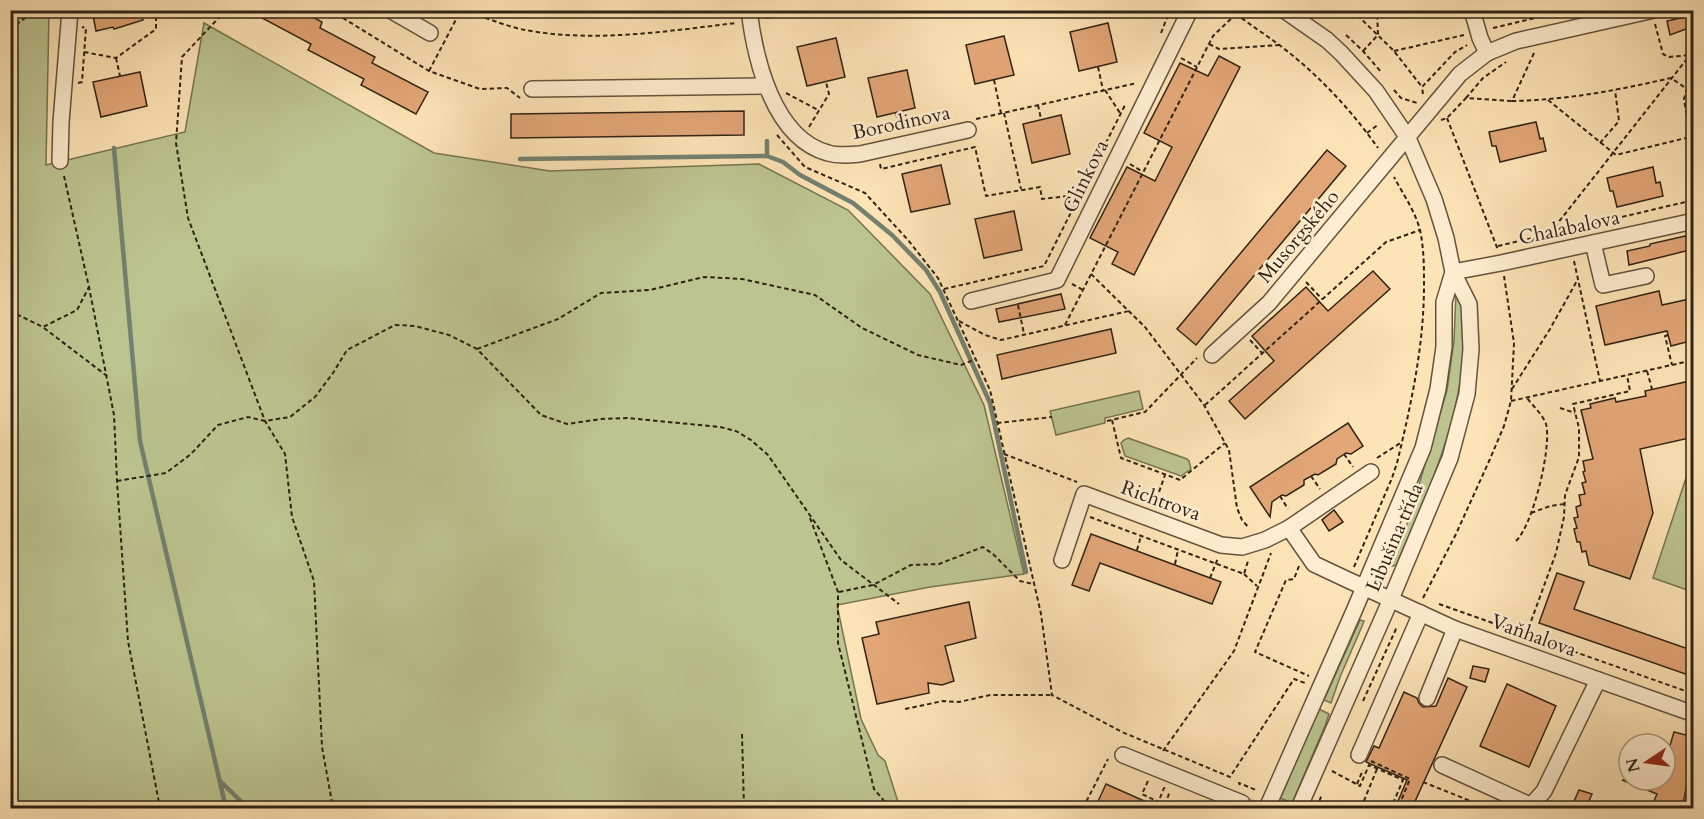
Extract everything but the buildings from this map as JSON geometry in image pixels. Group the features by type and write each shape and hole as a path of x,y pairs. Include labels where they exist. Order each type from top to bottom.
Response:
{"street":[{"path":"60,161 70,10"},
{"path":"390,10 430,33"},
{"name":"Glinkova","path":"971,301 1057,280 1190,10"},
{"name":"Libušina třída","path":"1284,10 1328,40 1341,53 1376,91 1408,138 1434,199 1453,272 1469,304 1471,349 1467,394 1450,458 1299,808"},
{"path":"1472,10 1487,53"},
{"name":"Musorgského","path":"1205,356 1269,303 1460,74 1487,53 1516,41 1654,15"},
{"name":"Borodinova","path":"750,16 777,108 790,127 806,143 826,153 860,154 968,125"},
{"path":"526,93 772,87"},
{"name":"Chalabalova","path":"1453,272 1694,220"},
{"path":"1593,243 1603,285 1646,276"},
{"name":"Libušina třída","path":"1267,808 1423,448 1438,389 1444,347 1444,302 1453,272"},
{"name":"Richtrova","path":"1062,560 1084,494 1221,545 1242,547 1265,540 1367,468"},
{"path":"1290,521 1314,564 1364,586"},
{"name":"Vaňhalova","path":"1364,586 1455,629 1694,714"},
{"path":"1359,755 1421,613"},
{"path":"1427,698 1455,629"},
{"path":"1442,765 1531,807 1544,791 1598,681"},
{"path":"1118,753 1242,803"},
{"path":"1691,808 1694,794"}],"path":[{"path":"10,29 36,10"},
{"path":"84,52 116,58 156,29 156,10"},
{"path":"226,10 182,57 176,143 188,218 265,421 285,454 292,517 314,581 322,747 333,808"},
{"path":"330,10 429,71 480,89 507,88 526,93"},
{"path":"429,71 462,10 524,30 568,35 666,32 750,16 817,10"},
{"path":"1157,41 1170,10"},
{"path":"1229,10 1280,45 1323,82 1345,105 1380,150 1414,213 1420,230 1424,257 1424,310 1417,366 1402,442 1392,478 1353,569"},
{"path":"1352,10 1394,51 1422,87 1423,96"},
{"path":"1363,51 1378,35 1377,10"},
{"path":"1065,325 1213,36 1236,14"},
{"path":"1654,15 1663,54 1669,57 1692,54"},
{"path":"1346,35 1387,80"},
{"path":"1422,87 1455,52 1480,38"},
{"path":"1209,44 1219,49 1280,45"},
{"path":"1512,101 1536,48 1527,52"},
{"path":"1550,234 1692,54"},
{"path":"1179,56 1197,67"},
{"path":"116,58 120,76"},
{"path":"1466,98 1483,78 1508,61"},
{"path":"1098,67 1104,90 1120,114"},
{"path":"1477,99 1548,100 1615,90 1671,78 1687,89"},
{"path":"994,80 1020,189"},
{"path":"806,132 829,94 826,82"},
{"path":"968,125 1003,113 1137,83 1131,93"},
{"path":"772,87 818,110"},
{"path":"1687,89 1694,87"},
{"path":"1394,89 1401,98 1418,104"},
{"path":"1548,100 1616,155 1692,137 1684,99 1687,89"},
{"path":"1600,143 1619,121 1615,90"},
{"path":"944,289 1044,266 1126,104"},
{"path":"1038,105 1041,119"},
{"path":"896,113 901,135"},
{"path":"773,128 778,138 806,167 865,193 908,240 944,289 990,390 1041,614 1052,695"},
{"path":"876,150 881,169 975,147 986,196 1040,187 1042,199 1068,195 1071,212"},
{"path":"60,161 89,288 114,415 128,641 160,808"},
{"path":"1126,162 1143,172"},
{"path":"1497,246 1694,200"},
{"path":"1204,405 1386,242 1420,230"},
{"path":"1566,230 1600,381"},
{"path":"1091,274 1145,327 1204,405 1229,450 1237,508 1242,520 1255,535"},
{"path":"477,349 558,319 601,293 650,291 704,277 742,279 815,295 862,328 918,355 961,365 976,359"},
{"path":"1511,390 1550,329 1578,279"},
{"path":"1066,280 1083,290"},
{"path":"1308,284 1322,299"},
{"path":"43,327 77,310 89,288"},
{"path":"1017,303 1024,334"},
{"path":"10,311 43,327 106,376"},
{"path":"958,320 984,335 1001,340 1129,311"},
{"path":"117,481 166,473 191,454 218,425 248,417 265,421 290,417 315,397 347,350 395,325 415,326 449,335 477,349 542,415 567,424 627,418 720,427 736,431 768,455 841,560 899,604"},
{"path":"1668,335 1665,336 1672,365"},
{"path":"1250,340 1262,353"},
{"path":"1107,421 1145,412 1181,373 1205,356"},
{"path":"1510,401 1694,360"},
{"path":"1647,371 1652,389"},
{"path":"1526,635 1556,553 1564,517 1564,495 1579,457 1579,428 1573,404 1630,391 1628,375"},
{"path":"1516,541 1521,536 1532,513 1548,435 1545,421 1527,398"},
{"path":"1560,408 1575,413"},
{"path":"997,423 1052,417"},
{"path":"1112,420 1121,458 1180,480 1225,443"},
{"path":"1344,454 1367,468 1402,442"},
{"path":"1004,454 1078,482"},
{"path":"1152,510 1165,475"},
{"path":"1311,476 1323,494"},
{"path":"1280,496 1290,521"},
{"path":"1532,513 1550,506 1564,504"},
{"path":"808,513 838,592 838,643 874,789 890,808"},
{"path":"1086,516 1244,574 1258,587"},
{"path":"1137,550 1142,536"},
{"path":"1163,751 1233,651 1273,547"},
{"path":"838,592 873,585 911,565 939,564 983,548 994,555 1020,581 1033,584"},
{"path":"1175,564 1178,550"},
{"path":"1210,578 1220,553"},
{"path":"1244,574 1249,556"},
{"path":"1301,559 1294,579 1286,580 1255,652 1310,676"},
{"path":"1432,602 1694,694"},
{"path":"905,709 943,701 959,702 990,695 1052,695 1163,751 1230,777 1294,679 1305,683"},
{"path":"742,734 744,808"},
{"path":"1083,808 1118,753"},
{"path":"1357,784 1367,760 1410,780 1398,808"},
{"path":"1332,771 1360,786 1369,765 1403,780 1391,808"},
{"path":"1154,769 1142,794 1164,807 1170,790 1164,788 1160,798"},
{"path":"1361,808 1377,769"},
{"path":"1423,782 1488,808"},
{"path":"1252,787 1256,790"}],"green space":[{"path":"11,11 49,11 46,165 185,132 204,23 434,153 550,171 759,164 848,210 930,294 984,405 1024,574 930,587 837,605 861,719 878,755 885,761 900,808 11,808"},
{"path":"1456,292 1460,294 1463,349 1462,368 1452,419 1427,493 1396,565 1392,566 1391,561 1411,512 1447,390 1454,341"},
{"path":"1139,391 1143,409 1105,418 1105,423 1056,435 1050,411"},
{"path":"1128,438 1187,459 1191,469 1181,476 1125,456 1121,443"},
{"path":"1690,466 1694,467 1693,592 1653,578"},
{"path":"1360,620 1364,621 1363,624 1331,703 1324,700"},
{"path":"1319,709 1329,714 1292,803 1280,798"}],"waterway":[{"path":"767,141 767,156 783,162 800,175 853,203 892,235 926,270 940,292 990,403 1026,572"},
{"path":"114,148 140,441 226,808"},
{"path":"520,159 767,156"},
{"path":"220,781 248,808"}],"tunnel":[{"path":"1242,803 1254,808"}]}
